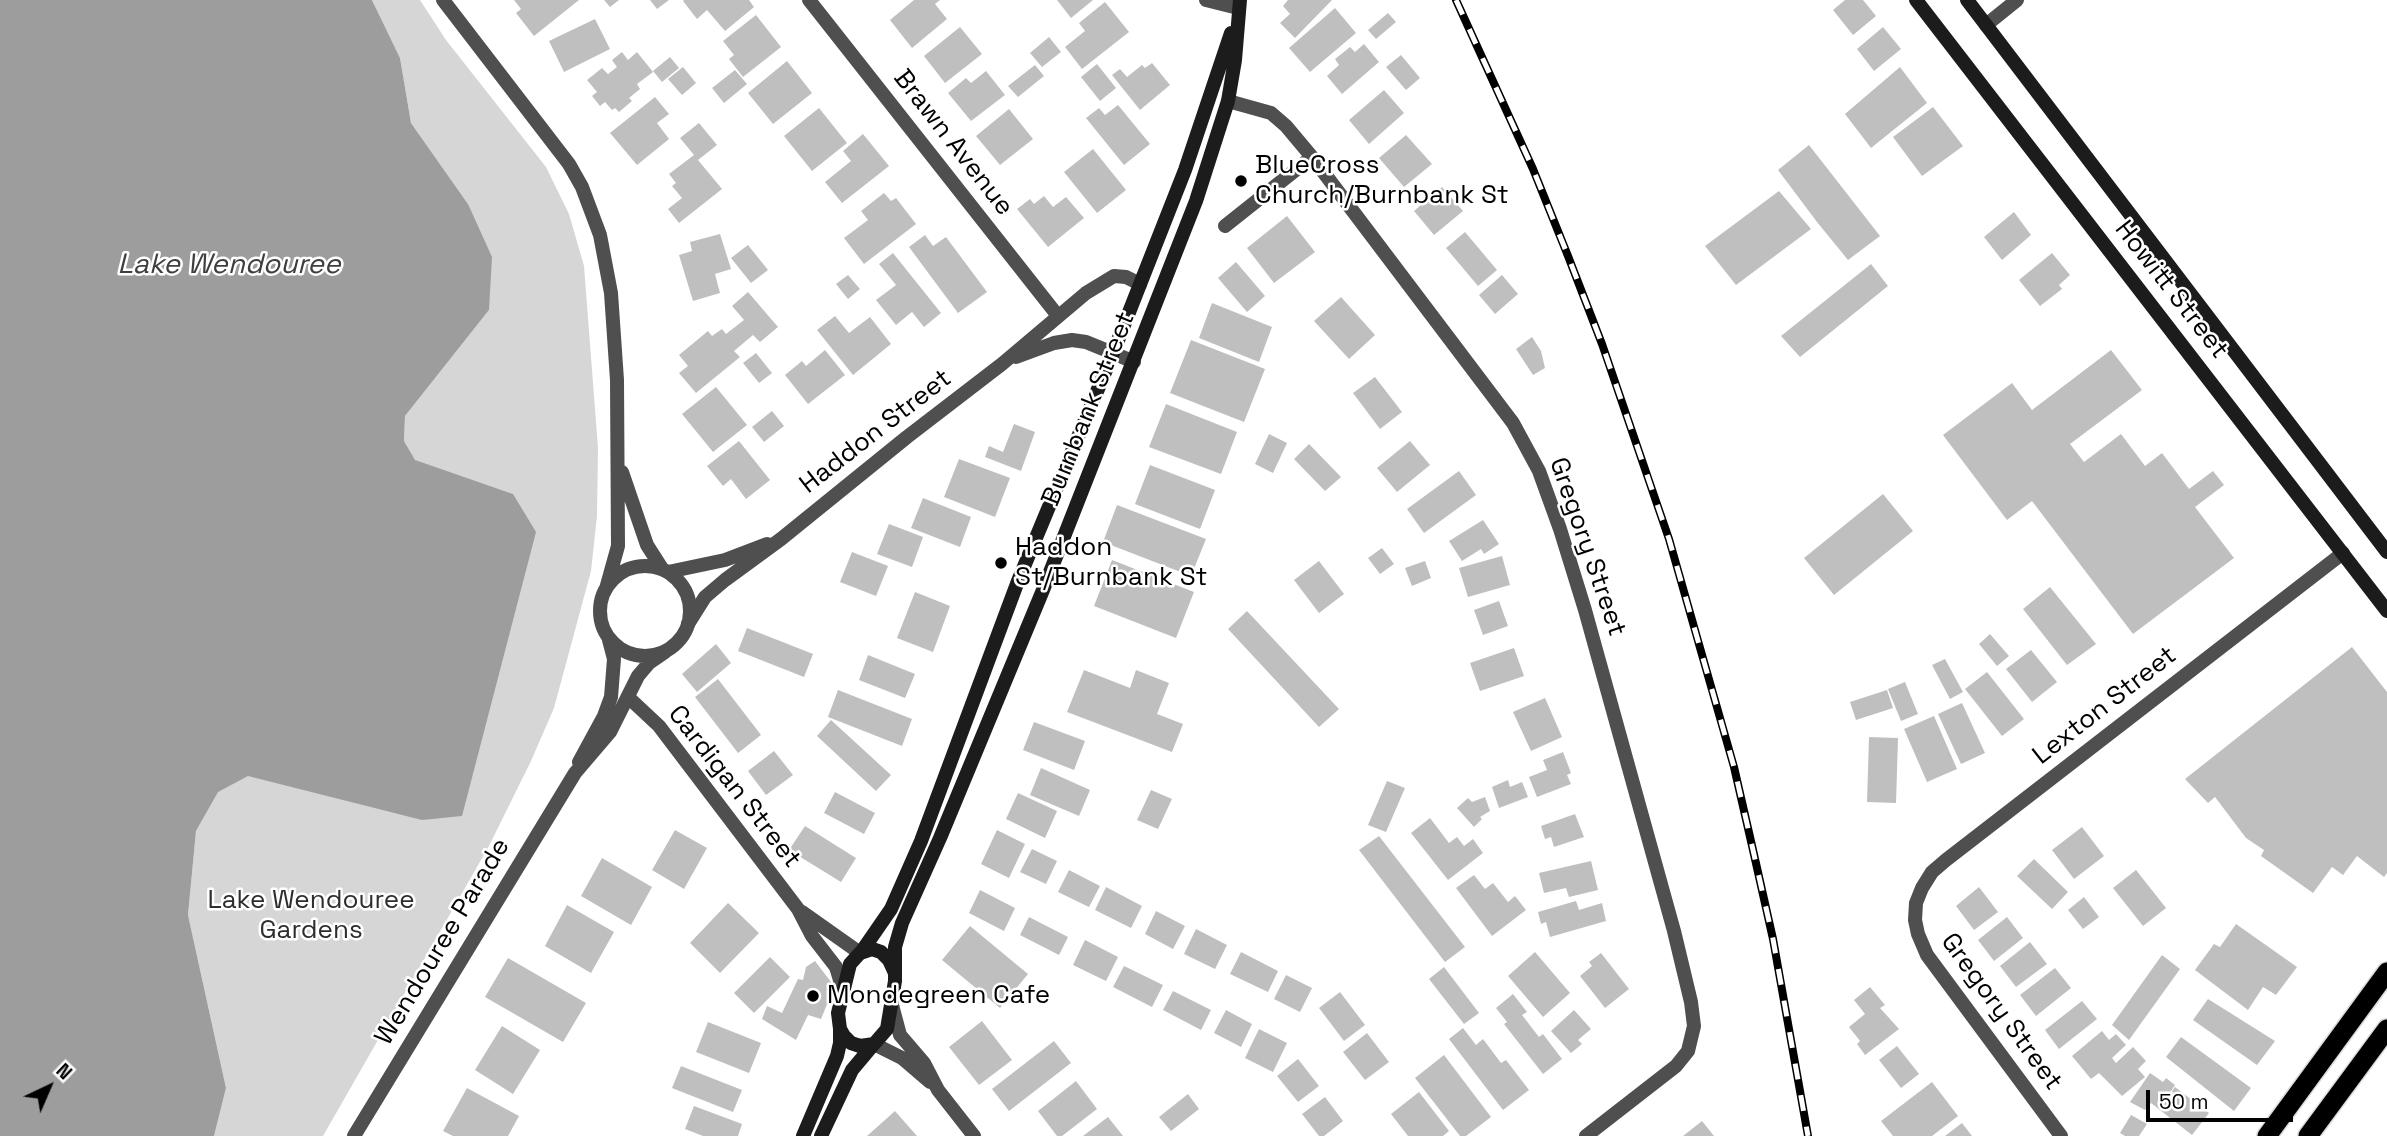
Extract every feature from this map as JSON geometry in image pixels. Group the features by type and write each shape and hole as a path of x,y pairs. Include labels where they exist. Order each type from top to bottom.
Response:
{"highway":[{"path":"2267,1136 2387,972"},
{"path":"2308,1136 2387,1029"}],"main road":[{"name":"Howitt Street","path":"1916,0 2387,611"},
{"name":"Howitt Street","path":"1967,0 2387,552"},
{"name":"Burnbank Street","path":"873,1044 882,1038 887,1029 895,974 895,947 902,923 966,776 1134,362 1196,201 1228,101 1235,61 1239,4"},
{"name":"Burnbank Street","path":"840,1029 838,1013 850,964 877,932 897,897 921,841 1018,581 1113,353 1190,157 1239,4"},
{"path":"861,952 872,949 881,952 889,960 895,974"},
{"path":"840,1029 851,1043 860,1046 873,1044"},
{"path":"803,1136 837,1056 840,1029"},
{"path":"821,1136 852,1070 873,1044"}],"street":[{"path":"443,0 562,153 582,187 593,213 611,293 617,380 617,457 618,547 601,603 601,619 606,634 617,646 632,654 648,656 665,652 675,645 688,624 690,609 687,594 679,582 666,571 647,545 617,457"},
{"name":"Brawn Avenue","path":"809,0 1058,316"},
{"path":"1206,0 1239,4"},
{"path":"1986,25 2017,0"},
{"name":"Gregory Street","path":"1228,101 1271,113 1286,126 1312,157 1515,427 1539,471 1560,529 1604,677 1679,955 1691,1002 1693,1034 1688,1051 1671,1070 1586,1136"},
{"path":"1225,226 1312,157"},
{"name":"Haddon Street","path":"688,624 705,597 1109,277 1126,277 1140,284"},
{"path":"1140,284 1157,304"},
{"name":"Haddon Street","path":"1002,364 1034,350 1072,340 1086,342 1134,362"},
{"name":"Haddon Street","path":"666,571 725,559 781,539"},
{"name":"Lexton Street","path":"1915,911 1924,884 1936,868 2343,553"},
{"path":"606,589 614,578 625,571 650,566 666,571"},
{"name":"Wendouree Parade","path":"354,1136 575,773 604,716 611,696 614,659 606,634"},
{"name":"Wendouree Parade","path":"575,773 610,732 638,676 649,663 665,652"},
{"name":"Cardigan Street","path":"628,697 659,726 798,909 812,936 836,967 843,989"},
{"name":"Cardigan Street","path":"798,909 861,952"},
{"name":"Gregory Street","path":"1915,911 1917,934 1934,967 2061,1136"},
{"path":"892,1000 900,1035 924,1063 939,1090 974,1136"},
{"path":"873,1044 908,1063 939,1090"}],"green space":[{"name":"Lake Wendouree Gardens","path":"372,0 420,0 446,40 546,167 569,214 584,266 598,448 597,516 591,571 554,708 531,761 489,846 323,1136 214,1136 226,1088 188,915 196,831 218,791 247,776 0,367 513,494 415,461 404,441 405,416 489,310 468,204 411,123 400,58"}],"water":[{"name":"Lake Wendouree","path":"0,0 372,0 400,58 411,123 468,204 492,257 489,310 405,416 404,441 415,460 513,494 536,532 462,816 422,820 248,776 218,792 196,831 188,915 226,1088 214,1136 0,1136"}],"building":[{"path":"514,0 579,0 534,36 516,13 521,9"},
{"path":"604,0 619,0 610,7"},
{"path":"650,0 669,0 657,9"},
{"path":"684,0 749,0 754,7 725,31 707,10 697,19"},
{"path":"914,0 940,0 935,4 947,19 912,48 890,20"},
{"path":"1057,0 1093,0 1071,18"},
{"path":"1288,0 1332,0 1295,38 1280,23 1290,14 1283,6"},
{"path":"1845,0 1863,0 1876,16 1853,35 1833,10"},
{"path":"1105,2 1129,32 1082,69 1065,47 1085,31 1079,23"},
{"path":"1335,8 1356,33 1310,72 1289,48"},
{"path":"1388,13 1396,22 1376,39 1368,30"},
{"path":"756,15 781,47 743,77 729,59 734,55 723,41"},
{"path":"595,19 610,49 564,72 549,41"},
{"path":"960,27 982,54 945,83 924,56"},
{"path":"1883,27 1901,49 1874,71 1857,49"},
{"path":"1049,37 1061,52 1042,67 1030,53"},
{"path":"1364,44 1379,62 1342,94 1327,76 1339,65 1335,59 1350,47 1355,52"},
{"path":"622,52 628,60 637,52 653,72 637,84 640,89 629,98 632,101 619,112 615,108 612,110 605,102 600,106 592,96 597,92 587,80 602,68 608,74 617,67 612,60"},
{"path":"1401,55 1420,78 1406,90 1386,67"},
{"path":"670,57 679,68 662,82 653,71"},
{"path":"787,61 812,93 773,124 748,93"},
{"path":"1152,63 1170,85 1140,110 1112,75 1120,69 1127,77 1142,65 1145,68"},
{"path":"1097,64 1116,88 1100,101 1081,77"},
{"path":"1035,65 1044,76 1018,97 1008,86"},
{"path":"683,67 696,83 682,95 668,79"},
{"path":"1900,67 1927,103 1871,148 1845,114"},
{"path":"735,70 747,84 724,103 712,88"},
{"path":"986,71 1005,95 971,121 948,93 966,78 971,83"},
{"path":"1384,90 1404,113 1369,144 1349,120"},
{"path":"655,97 669,114 657,123 669,139 637,165 610,133"},
{"path":"1118,105 1150,144 1124,165 1086,118 1099,108 1105,115"},
{"path":"1933,107 1963,146 1922,176 1893,137"},
{"path":"819,108 847,143 812,171 784,136"},
{"path":"1009,109 1033,139 1000,165 976,136"},
{"path":"699,123 717,145 698,160 722,189 679,223 668,209 682,198 672,186 676,183 669,174 694,155 680,138"},
{"path":"863,134 889,166 842,203 825,182 851,161 843,151"},
{"path":"1406,135 1432,164 1404,187 1379,158"},
{"path":"1809,145 1880,236 1848,260 1778,170"},
{"path":"1093,149 1126,190 1097,213 1064,172"},
{"path":"1241,176 1246,179 1242,187 1237,184"},
{"path":"1442,187 1463,211 1434,235 1414,211"},
{"path":"1779,191 1811,229 1736,285 1705,246"},
{"path":"884,193 891,201 896,198 916,224 864,264 844,238 868,220 861,211"},
{"path":"1044,196 1053,207 1066,197 1084,218 1048,247 1017,209 1030,199 1034,204"},
{"path":"2014,212 2031,235 2002,260 1984,237"},
{"path":"1287,216 1315,252 1274,283 1247,248"},
{"path":"1465,232 1497,270 1478,286 1446,248"},
{"path":"720,234 731,269 715,274 720,293 693,301 679,255 692,251 690,242"},
{"path":"925,235 933,246 946,237 987,292 958,313 909,247"},
{"path":"748,245 768,270 751,283 731,258"},
{"path":"893,253 941,313 924,327 912,312 896,325 876,300 896,285 879,264"},
{"path":"2052,253 2070,275 2059,285 2062,289 2040,306 2019,280"},
{"path":"1236,262 1265,296 1247,312 1218,278"},
{"path":"1871,264 1888,286 1800,357 1781,336"},
{"path":"848,275 860,289 848,299 836,284"},
{"path":"1502,275 1518,294 1495,314 1479,295"},
{"path":"748,292 778,327 760,342 753,335 734,351 740,357 696,393 679,373 688,366 679,355 708,331 712,336 722,329 726,334 744,320 732,306"},
{"path":"1341,297 1375,335 1349,359 1314,321"},
{"path":"1212,303 1272,327 1259,362 1199,338"},
{"path":"835,316 849,333 870,317 891,344 853,375 817,330"},
{"path":"1532,337 1541,351 1545,368 1533,375 1516,349"},
{"path":"1191,340 1265,369 1244,422 1170,393"},
{"path":"825,350 845,375 808,404 785,375 802,361 806,366"},
{"path":"2111,350 2142,390 2070,444 2084,462 2121,434 2145,466 2162,453 2189,489 2213,471 2224,485 2195,507 2234,558 2133,634 2032,501 2007,520 1943,435 2012,383 2032,410"},
{"path":"756,353 772,373 759,383 743,363"},
{"path":"1375,377 1402,412 1380,429 1353,393"},
{"path":"716,387 747,425 713,452 682,414"},
{"path":"1166,404 1237,432 1221,474 1149,447"},
{"path":"772,411 784,426 764,442 752,427"},
{"path":"1014,424 1035,432 1021,471 985,457 989,446 1003,452"},
{"path":"1269,434 1287,443 1273,473 1255,464"},
{"path":"739,441 770,480 746,499 731,479 723,486 707,466"},
{"path":"1410,441 1430,465 1397,492 1377,468"},
{"path":"1309,444 1341,477 1325,491 1294,459"},
{"path":"959,459 1010,478 995,517 944,497"},
{"path":"1150,465 1215,490 1200,529 1135,504"},
{"path":"1459,471 1476,495 1424,533 1407,509"},
{"path":"1883,494 1913,531 1834,595 1804,558"},
{"path":"923,498 971,517 960,547 911,528"},
{"path":"1117,505 1206,539 1191,576 1103,542"},
{"path":"1483,520 1499,544 1484,554 1481,549 1462,561 1449,541"},
{"path":"889,524 923,537 912,567 877,554"},
{"path":"1382,548 1394,564 1380,574 1368,558"},
{"path":"852,552 888,566 876,596 840,582"},
{"path":"1502,556 1510,585 1468,597 1459,568"},
{"path":"1112,560 1194,592 1176,638 1094,606"},
{"path":"1319,561 1344,594 1319,613 1294,580"},
{"path":"1425,561 1431,578 1412,586 1405,568"},
{"path":"2050,587 2096,644 2067,665 2023,609"},
{"path":"915,592 950,606 933,652 897,638"},
{"path":"1499,601 1508,626 1483,635 1474,610"},
{"path":"1247,611 1339,709 1319,727 1228,629"},
{"path":"747,628 813,654 804,677 738,651"},
{"path":"1990,634 2009,656 1997,666 1979,644"},
{"path":"716,644 731,663 697,692 682,674"},
{"path":"2352,647 2387,692 2387,873 2384,877 2357,856 2343,875 2332,867 2313,893 2261,856 2264,850 2246,838 2215,797 2208,803 2185,779"},
{"path":"1514,648 1524,676 1480,691 1470,663"},
{"path":"2031,650 2057,682 2032,702 2006,669"},
{"path":"868,655 915,674 905,698 859,680"},
{"path":"1945,659 1963,692 1950,699 1932,665"},
{"path":"1084,670 1130,688 1136,670 1169,683 1157,714 1183,724 1172,752 1067,712"},
{"path":"1987,672 2024,719 2002,736 1965,689"},
{"path":"718,679 761,735 738,753 695,697"},
{"path":"1905,682 1918,714 1901,721 1888,689"},
{"path":"838,690 912,719 902,746 828,717"},
{"path":"1887,690 1893,708 1856,720 1850,702"},
{"path":"1545,698 1562,737 1531,751 1513,712"},
{"path":"1962,703 1985,753 1961,764 1938,714"},
{"path":"1934,716 1957,769 1927,782 1904,729"},
{"path":"831,720 891,775 876,791 817,736"},
{"path":"1034,722 1085,741 1074,770 1023,750"},
{"path":"1869,737 1898,738 1896,803 1867,802"},
{"path":"774,751 793,775 766,795 748,771"},
{"path":"1563,752 1571,773 1567,775 1571,784 1537,797 1529,777 1547,770 1543,760"},
{"path":"1041,768 1090,790 1079,816 1030,795"},
{"path":"1508,780 1510,787 1522,782 1528,797 1499,808 1492,787"},
{"path":"1387,781 1405,788 1386,832 1368,825"},
{"path":"1151,790 1172,799 1158,829 1137,820"},
{"path":"835,792 875,813 864,834 824,813"},
{"path":"1018,793 1057,811 1045,838 1006,819"},
{"path":"1485,797 1490,811 1480,817 1482,819 1474,827 1457,808 1468,798 1472,802"},
{"path":"1575,814 1584,837 1554,847 1551,837 1545,839 1541,826"},
{"path":"1430,818 1449,843 1457,837 1464,846 1473,839 1483,853 1448,880 1411,833"},
{"path":"805,826 856,858 841,882 789,850"},
{"path":"2082,827 2104,856 2074,879 2052,850"},
{"path":"675,830 707,848 684,889 652,870"},
{"path":"997,830 1025,844 1009,878 981,864"},
{"path":"1379,836 1465,947 1445,962 1359,850"},
{"path":"1032,849 1057,861 1046,884 1020,872"},
{"path":"602,858 652,887 631,925 581,896"},
{"path":"2034,859 2068,892 2052,909 2017,876"},
{"path":"1591,861 1598,890 1569,897 1566,888 1544,893 1539,873"},
{"path":"1069,870 1100,886 1089,907 1058,892"},
{"path":"2136,870 2166,908 2143,926 2113,888"},
{"path":"1474,875 1485,889 1493,883 1508,902 1515,896 1526,910 1492,936 1456,888"},
{"path":"1106,887 1142,906 1131,928 1095,910"},
{"path":"1979,887 1998,912 1974,930 1956,906"},
{"path":"980,890 1015,908 1004,931 969,913"},
{"path":"2084,897 2099,917 2083,929 2068,910"},
{"path":"1576,901 1579,910 1602,903 1606,921 1550,937 1546,922 1541,924 1538,912"},
{"path":"728,903 759,933 720,973 690,943"},
{"path":"567,905 614,932 591,973 545,946"},
{"path":"1156,911 1185,926 1173,949 1145,934"},
{"path":"1029,917 1068,937 1059,955 1020,935"},
{"path":"2007,917 2023,938 1994,961 1978,940"},
{"path":"2236,924 2297,967 2276,995 2263,987 2248,1010 2195,970 2214,944 2220,947"},
{"path":"970,926 1028,974 1000,1008 942,960"},
{"path":"1196,929 1227,945 1215,969 1184,954"},
{"path":"1085,940 1118,957 1106,981 1073,965"},
{"path":"2030,942 2047,964 2016,987 2000,966"},
{"path":"1241,952 1278,971 1268,992 1230,974"},
{"path":"1535,952 1570,993 1543,1017 1508,976"},
{"path":"1601,953 1629,989 1605,1008 1580,976 1592,966 1589,962"},
{"path":"2162,955 2180,969 2129,1040 2112,1025"},
{"path":"770,957 790,977 754,1013 734,993"},
{"path":"508,958 586,1003 563,1042 485,997"},
{"path":"815,961 831,982 832,992 821,1019 808,1015 796,1040 762,1019 767,1006 782,1013 798,979 803,980 806,967"},
{"path":"1124,966 1163,985 1152,1007 1113,987"},
{"path":"1444,967 1479,1013 1464,1024 1429,979"},
{"path":"2055,968 2071,988 2036,1016 2020,995"},
{"path":"1286,975 1312,988 1300,1012 1274,999"},
{"path":"1870,987 1885,1005 1880,1008 1899,1029 1865,1055 1857,1044 1860,1041 1849,1027 1865,1014 1854,1000"},
{"path":"1173,991 1211,1010 1201,1030 1163,1010"},
{"path":"1340,992 1365,1025 1344,1041 1319,1008"},
{"path":"1513,994 1527,1012 1522,1015 1539,1037 1543,1034 1562,1059 1543,1074 1504,1024 1507,1022 1496,1008"},
{"path":"2208,999 2275,1041 2257,1065 2193,1020"},
{"path":"2082,1001 2097,1019 2059,1049 2045,1030"},
{"path":"1226,1010 1252,1024 1241,1047 1214,1033"},
{"path":"1574,1010 1591,1029 1578,1040 1582,1044 1571,1053 1551,1031"},
{"path":"982,1021 1012,1060 979,1085 949,1047"},
{"path":"708,1022 761,1043 749,1073 696,1052"},
{"path":"502,1026 540,1050 513,1094 475,1070"},
{"path":"1463,1028 1476,1045 1483,1039 1501,1063 1506,1060 1529,1090 1503,1110 1449,1039"},
{"path":"1259,1029 1287,1043 1273,1072 1245,1058"},
{"path":"2102,1031 2109,1040 2116,1034 2126,1045 2112,1058 2116,1063 2133,1047 2146,1061 2138,1069 2145,1077 2122,1096 2099,1073 2091,1079 2072,1056"},
{"path":"1367,1033 1389,1062 1365,1080 1343,1052"},
{"path":"2181,1037 2251,1088 2234,1111 2166,1057"},
{"path":"1054,1041 1071,1063 1009,1111 992,1089"},
{"path":"1897,1046 1919,1074 1901,1088 1879,1060"},
{"path":"1444,1055 1491,1117 1466,1136 1460,1136 1415,1078"},
{"path":"1298,1059 1319,1086 1298,1102 1277,1076"},
{"path":"681,1066 742,1090 733,1112 672,1088"},
{"path":"2150,1073 2163,1082 2166,1078 2175,1085 2164,1102 2175,1087 2209,1113 2192,1135 2151,1103 2145,1110 2130,1102"},
{"path":"1076,1081 1097,1109 1062,1136 1057,1136 1038,1111"},
{"path":"1932,1082 1958,1116 1932,1136 1893,1136 1881,1121"},
{"path":"467,1088 519,1116 508,1136 453,1136 443,1131"},
{"path":"1419,1092 1449,1131 1443,1136 1408,1136 1391,1114"},
{"path":"1188,1094 1199,1109 1171,1131 1159,1117"},
{"path":"1325,1097 1343,1121 1324,1136 1319,1136 1302,1114"},
{"path":"694,1106 742,1124 738,1136 703,1136 685,1129"},
{"path":"895,1111 917,1136 867,1136"},
{"path":"2131,1115 2147,1124 2139,1136 2125,1136 2120,1133"},
{"path":"1108,1117 1123,1136 1083,1136"},
{"path":"1702,1121 1714,1136 1683,1136"},
{"path":"1962,1123 1972,1136 1945,1136"}],"railway":[{"path":"1456,0 1533,169 1568,256 1602,344 1669,539 1734,767 1773,939 1808,1136"}],"place":[{"name":"BlueCross Church/Burnbank St","path":"1241,181"},
{"name":"Haddon St/Burnbank St","path":"1001,563"},
{"name":"Mondegreen Cafe","path":"813,996"}]}
